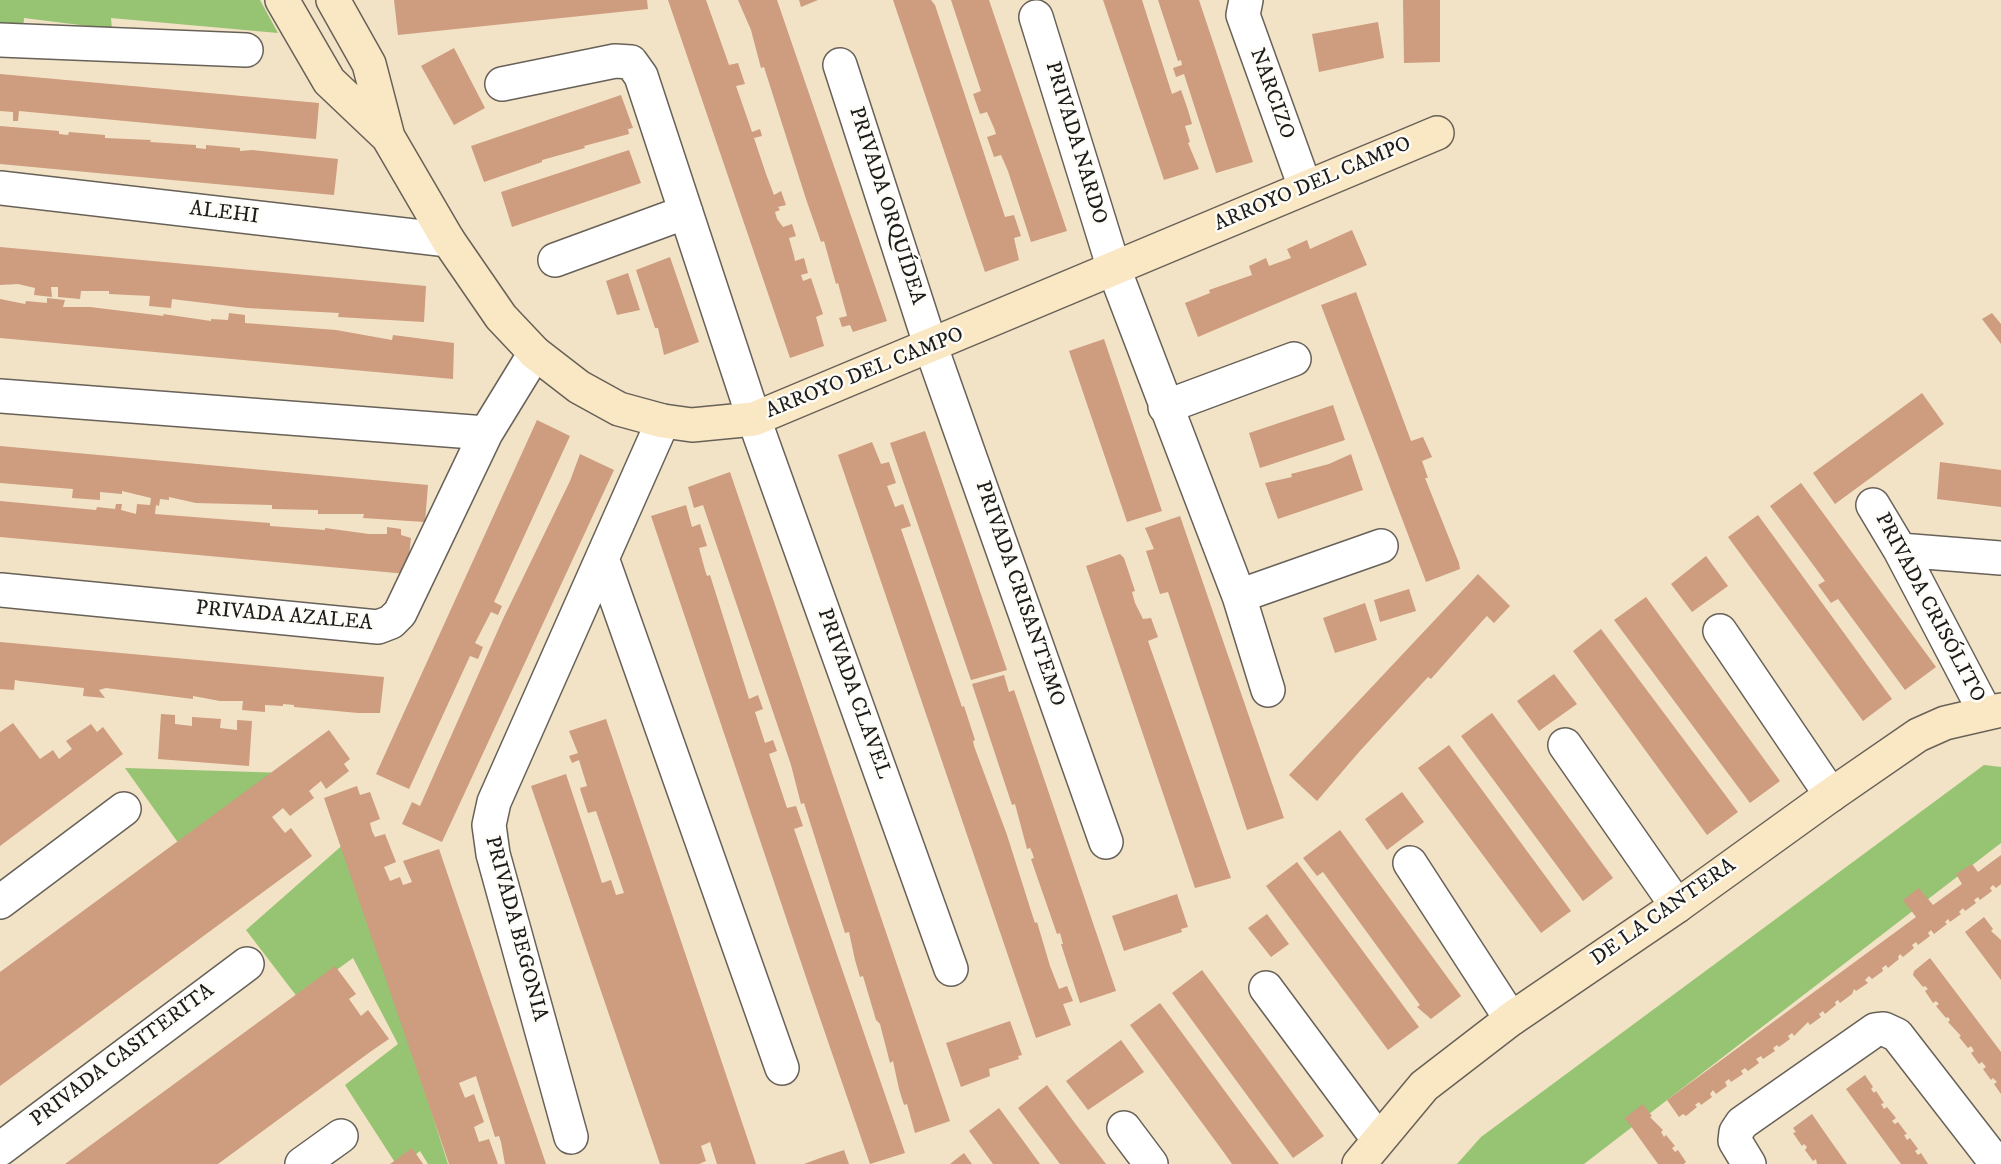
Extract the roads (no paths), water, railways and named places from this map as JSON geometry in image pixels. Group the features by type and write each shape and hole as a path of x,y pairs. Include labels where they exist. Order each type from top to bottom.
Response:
{"street":[{"name":"ARROYO DEL CAMPO","path":"282,0 328,81 388,137"},
{"name":"ARROYO DEL CAMPO","path":"333,0 369,64 388,137 448,240 501,317 535,353 579,387 619,409 663,421 692,425 753,419 932,347 1437,133"},
{"name":"NARCIZO","path":"1246,0 1243,15 1305,187"},
{"name":"PRIVADA NARDO","path":"1036,16 1114,269 1239,596 1268,690"},
{"path":"0,40 246,50"},
{"name":"PRIVADA CLAVEL","path":"502,84 615,61 631,62 641,76 753,419 951,969"},
{"name":"PRIVADA ORQUÍDEA","path":"840,65 932,347"},
{"name":"ALEHI","path":"0,188 448,240"},
{"path":"555,260 686,212"},
{"name":"PRIVADA CRISANTEMO","path":"932,347 1106,842"},
{"name":"PRIVADA AZALEA","path":"1,590 378,627 391,622 400,613 486,433 535,353"},
{"path":"1166,407 1294,359"},
{"path":"0,396 486,433"},
{"name":"PRIVADA BEGONIA","path":"571,1137 493,854 489,825 494,802 603,561 663,421"},
{"name":"PRIVADA CRISÓLITO","path":"1873,505 1993,711"},
{"path":"1239,596 1382,546"},
{"path":"1900,550 2001,558"},
{"path":"603,561 782,1068"},
{"path":"1720,631 1831,795"},
{"name":"DE LA CANTERA","path":"1369,1152 1425,1086 1511,1019 1677,906 1918,735 1945,723 1993,711"},
{"path":"1564,746 1677,906"},
{"path":"0,902 124,808"},
{"path":"1410,863 1511,1019"},
{"name":"PRIVADA CASITERITA","path":"0,1149 247,964"},
{"path":"1266,988 1369,1152"},
{"path":"1749,1164 1736,1141 1736,1132 1742,1123 1875,1030 1884,1029 1897,1035 1997,1164"},
{"path":"1124,1128 1151,1164"},
{"path":"302,1164 341,1136"}]}
